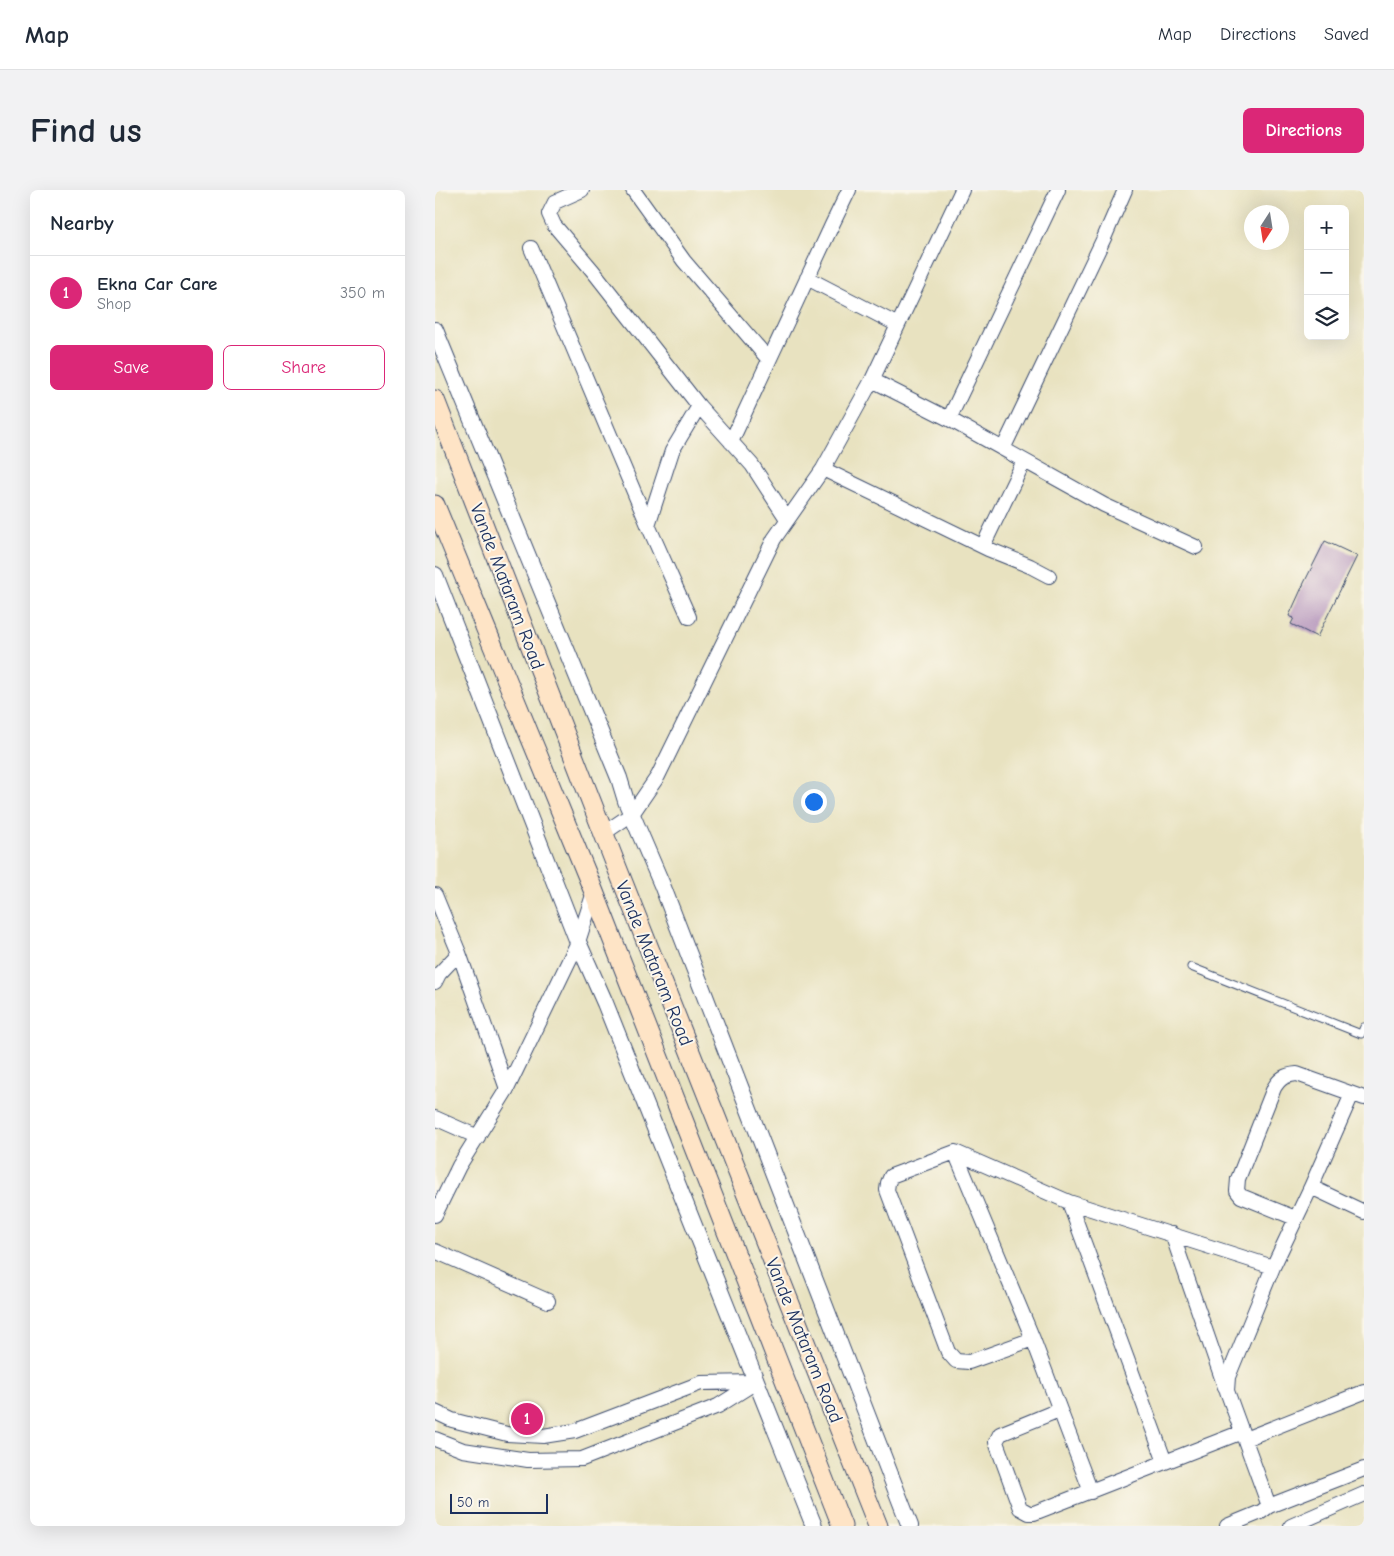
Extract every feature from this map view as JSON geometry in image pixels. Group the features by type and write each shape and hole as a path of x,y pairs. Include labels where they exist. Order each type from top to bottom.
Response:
{"main road":[{"name":"Vande Mataram Road","path":"435,400 878,1526"},
{"name":"Vande Mataram Road","path":"435,505 594,892 842,1526"}],"street":[{"path":"582,190 555,202 549,214 553,225 593,271 699,406 752,465 787,519"},
{"path":"633,190 684,261 769,360"},
{"path":"731,442 849,190"},
{"path":"604,833 632,814 658,776 774,539 823,469 872,380 962,190"},
{"path":"949,419 1058,190"},
{"path":"1003,449 1125,190"},
{"path":"531,248 689,617"},
{"path":"807,278 898,325"},
{"path":"435,330 662,885 910,1526"},
{"path":"872,380 949,419 1104,505 1196,547"},
{"path":"648,525 672,451 699,406"},
{"path":"983,546 1024,460"},
{"path":"823,469 1049,576"},
{"path":"435,575 579,942 814,1526"},
{"path":"435,1215 459,1166 507,1089 579,942 594,892"},
{"path":"435,895 459,953 507,1089"},
{"path":"435,982 439,974 459,953"},
{"path":"1227,1390 1228,1377 1232,1365 1273,1267 1295,1218 1358,1096 1297,1074 1287,1075 1279,1080 1274,1088 1238,1179 1237,1192 1241,1196 1295,1218"},
{"path":"435,1118 478,1137"},
{"path":"1033,1339 969,1362 956,1361 948,1352 887,1190 891,1176 955,1152 1069,1202 1273,1267"},
{"path":"955,1152 1033,1339 1091,1492"},
{"path":"1311,1187 1364,1212"},
{"path":"1069,1202 1165,1462"},
{"path":"1172,1234 1269,1506"},
{"path":"435,1251 548,1301"},
{"path":"435,1412 452,1420 507,1434 543,1436 575,1431 701,1383 756,1382"},
{"path":"435,1439 463,1450 528,1460 582,1459 718,1406 756,1382"},
{"path":"1059,1410 1000,1434 996,1442 1021,1508 1029,1513 1091,1492 1165,1462 1244,1436 1364,1392"},
{"path":"1227,1526 1261,1512 1269,1506 1364,1469"},
{"path":"1291,1526 1364,1494"}],"lane":[{"path":"1191,968 1361,1034 1364,1027"}],"building":[{"path":"1325,541 1357,556 1317,637 1291,624 1294,618 1289,616"}],"place":[{"name":"Ekna Car Care","path":"527,1419"}]}
